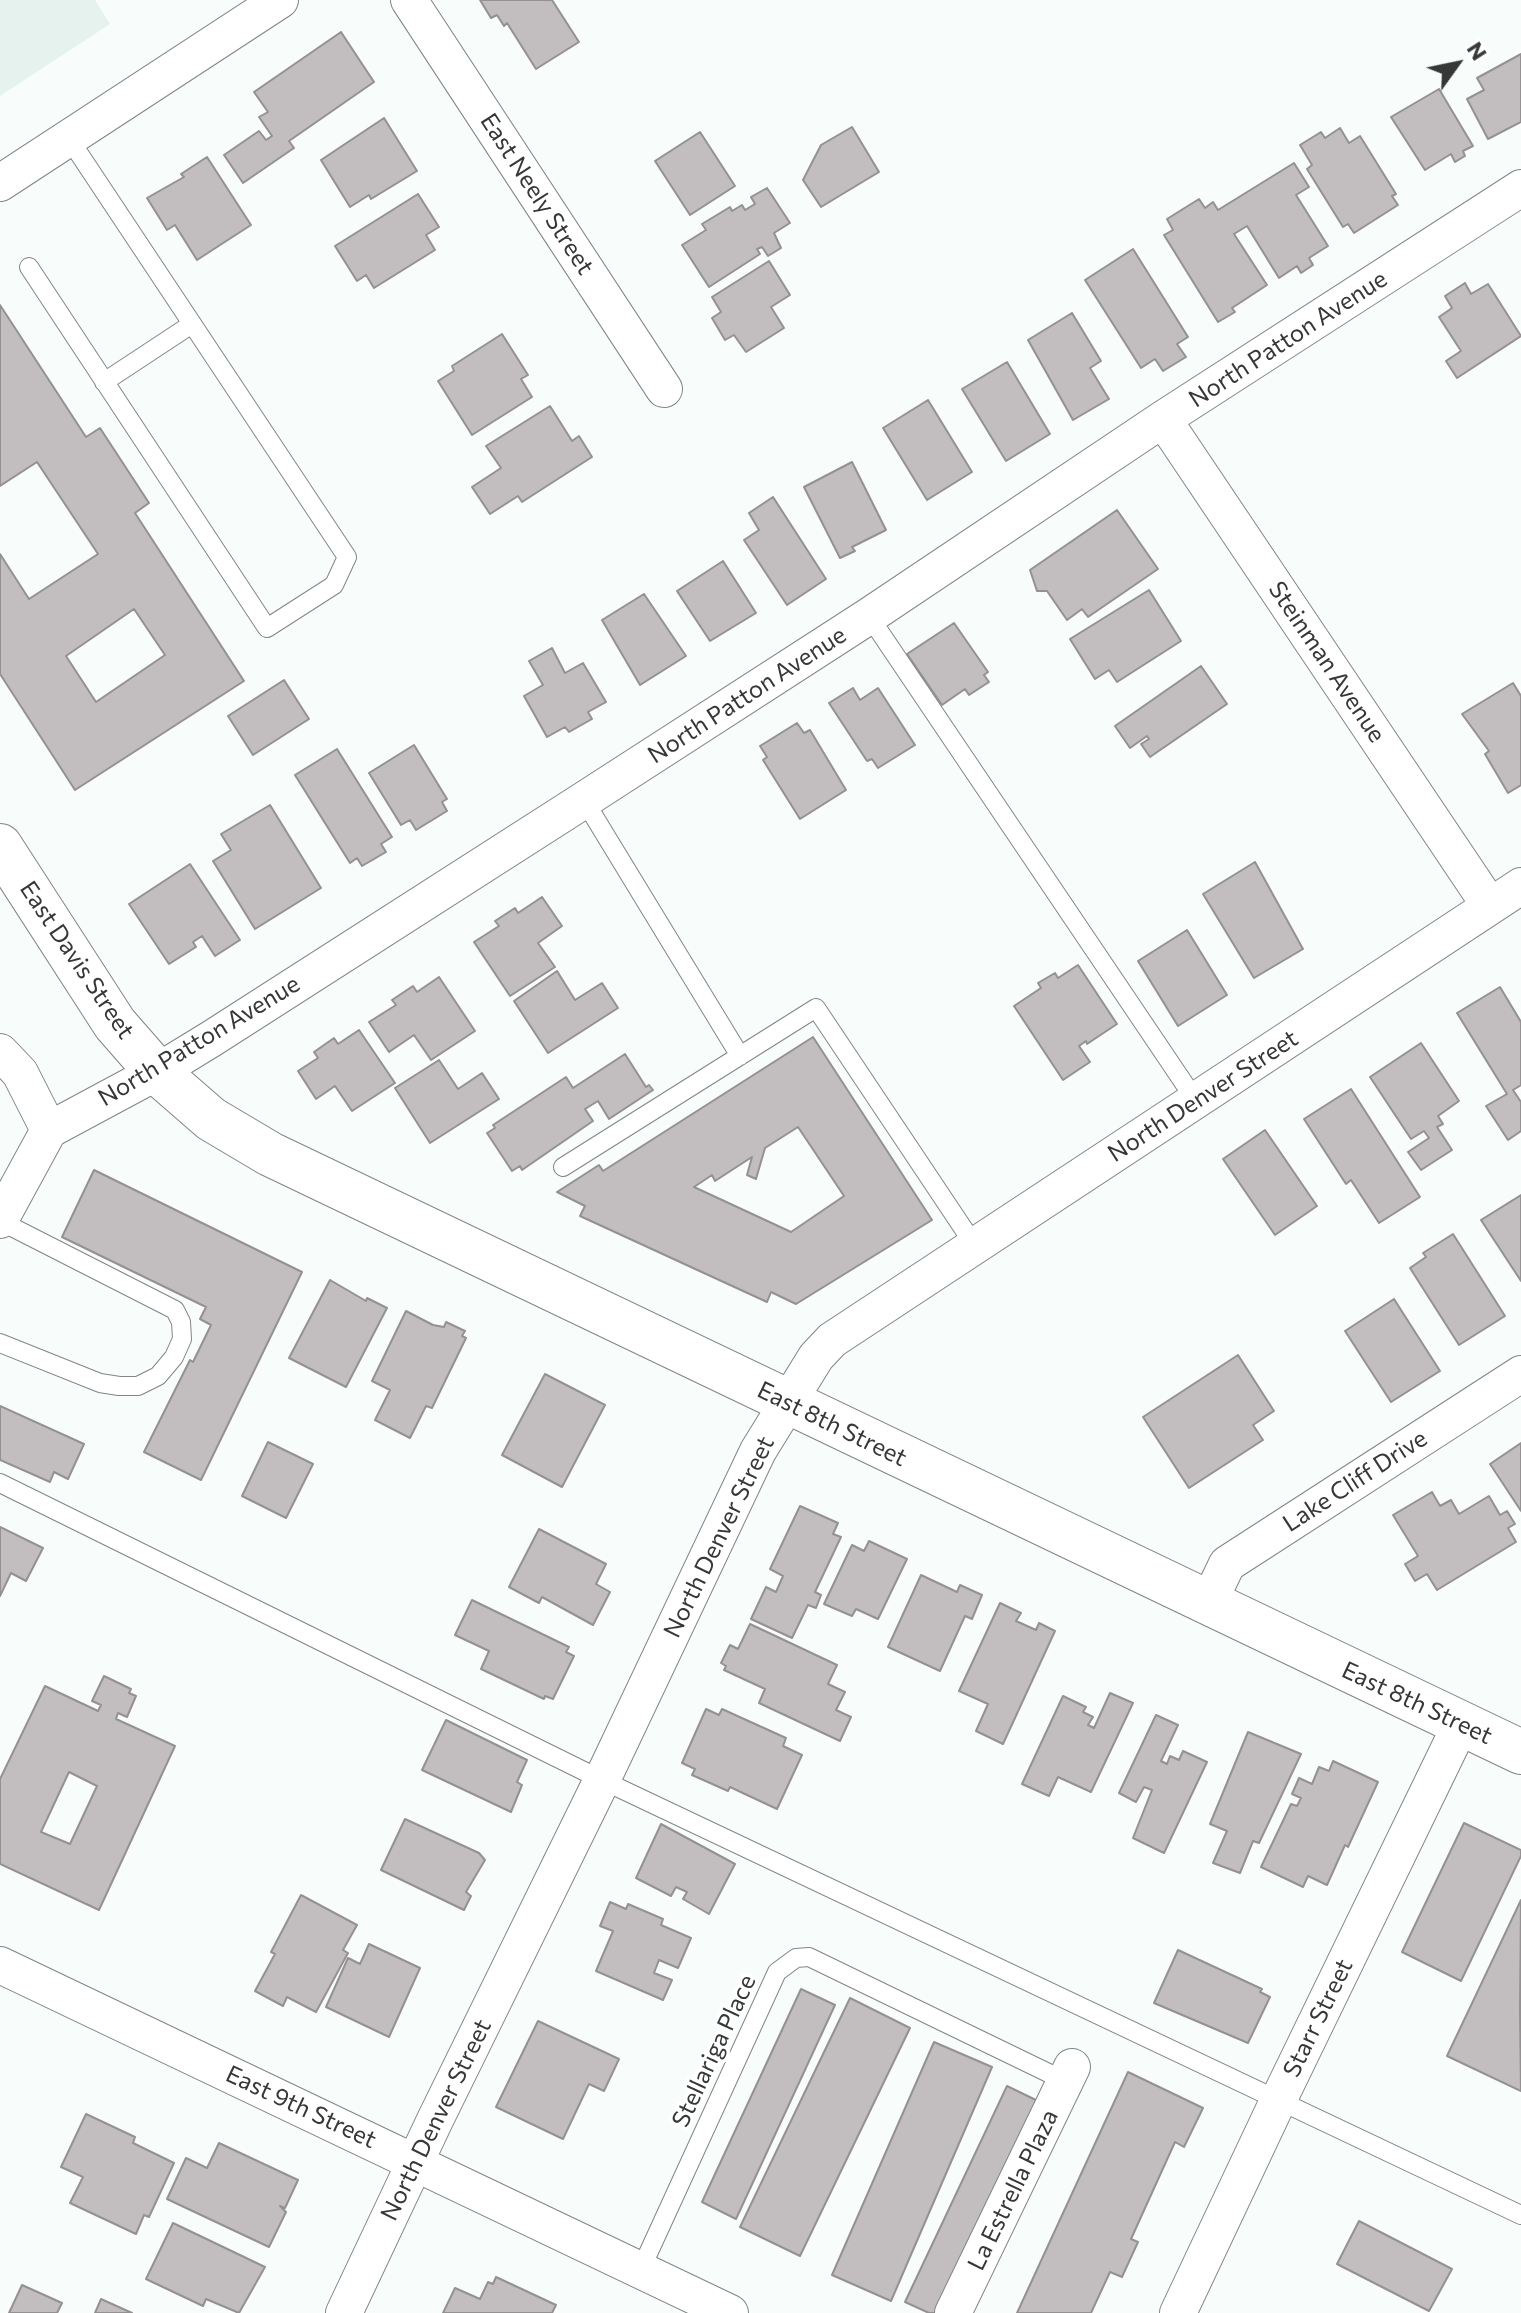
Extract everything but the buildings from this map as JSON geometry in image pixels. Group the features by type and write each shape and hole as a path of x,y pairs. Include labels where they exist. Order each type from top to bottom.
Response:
{"main road":[{"name":"East Davis Street","path":"0,846 115,1024 157,1072"},
{"name":"East 8th Street","path":"157,1072 211,1119 270,1154 1521,1752"}],"street":[{"path":"0,183 280,0"},
{"name":"East Neely Street","path":"409,0 664,389"},
{"name":"North Patton Avenue","path":"49,1130 157,1072 584,800 1521,188"},
{"name":"Steinman Avenue","path":"1163,419 1490,906"},
{"name":"North Denver Street","path":"344,2313 758,1451 816,1357 832,1340 1521,886"},
{"path":"0,1052 20,1073 49,1130 0,1221"},
{"name":"Lake Cliff Drive","path":"1208,1604 1227,1564 1521,1374"},
{"name":"Starr Street","path":"1178,2313 1461,1724"},
{"name":"East 9th Street","path":"0,1965 730,2313"},
{"name":"La Estrella Plaza","path":"953,2313 1069,2074"}],"lane":[{"path":"29,267 267,628 334,585 347,557 68,137"},
{"path":"104,382 192,324"},
{"path":"869,616 1196,1101"},
{"path":"584,800 740,1056"},
{"path":"563,1167 816,1008 975,1246"},
{"path":"0,1221 175,1310 181,1322 182,1339 174,1357 158,1376 138,1386 100,1383 0,1343"},
{"path":"0,1483 602,1780 1521,2215"},
{"name":"Stellariga Place","path":"641,2269 777,1972 796,1958 809,1957 1069,2074"}],"shaded area":[{"path":"0,0 95,0 110,24 0,96"}]}
